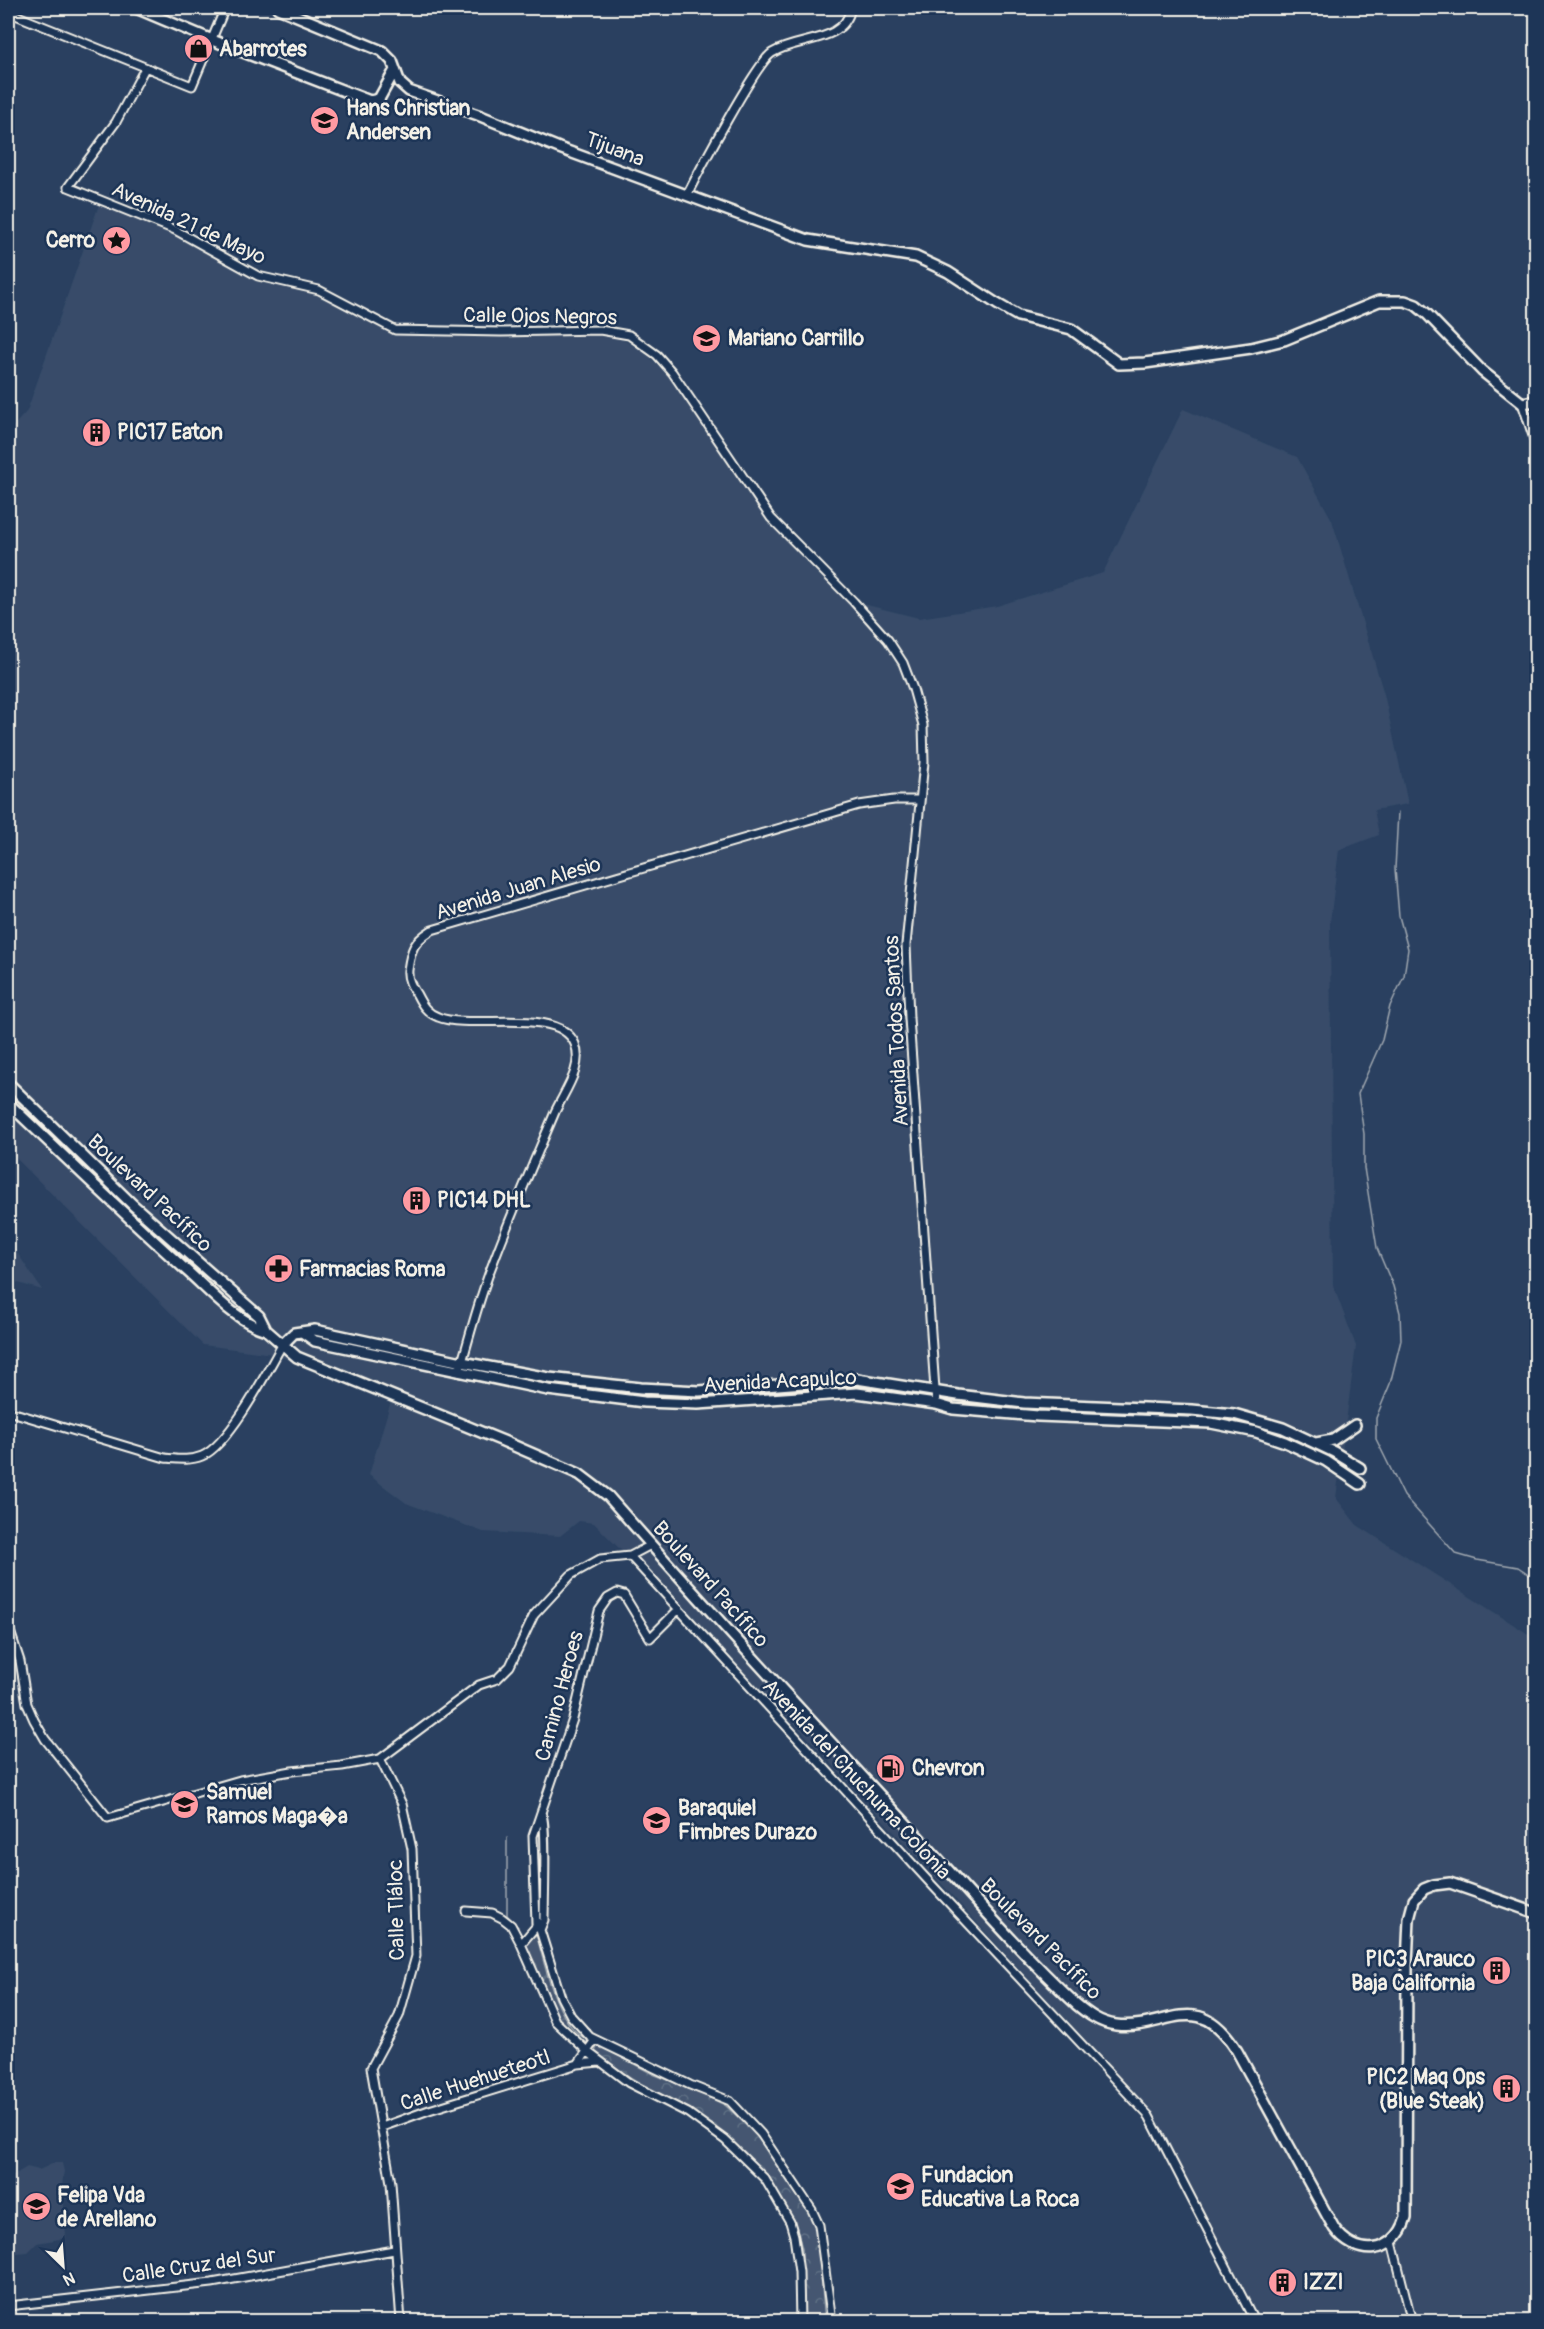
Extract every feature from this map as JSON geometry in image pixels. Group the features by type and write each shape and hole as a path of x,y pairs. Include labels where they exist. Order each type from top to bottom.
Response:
{"main road":[{"path":"136,8 370,101 379,99 394,70"},
{"name":"Tijuana","path":"278,8 382,51 392,62 400,83 409,92 477,115 808,240 916,257 948,272 1018,316 1071,328 1119,364 1145,363 1251,348 1284,340 1379,301 1405,301 1427,314 1482,371 1522,403"},
{"path":"1522,403 1536,401"},
{"name":"Boulevard Pacífico","path":"8,1083 133,1205 259,1316 266,1330 297,1357 579,1474 608,1496 859,1773 1014,1941 1077,2005 1096,2019 1116,2025 1133,2024 1176,2015 1191,2015 1216,2025 1237,2051 1340,2236 1351,2244 1364,2248 1374,2249 1392,2242"},
{"name":"Boulevard Pacífico","path":"8,1103 126,1215 230,1308 251,1326 266,1330"},
{"name":"Avenida Acapulco","path":"302,1332 315,1330 462,1362 549,1378 653,1389 699,1391 857,1379 1024,1403 1234,1414 1283,1428 1316,1443 1360,1468"},
{"path":"282,1345 294,1333 302,1332"},
{"name":"Avenida Acapulco","path":"302,1332 315,1341 459,1372 548,1390 644,1402 698,1404 856,1393 936,1404 953,1409 1027,1415 1194,1421 1234,1426 1286,1442 1326,1461 1360,1484"},
{"path":"1316,1443 1333,1440 1355,1425"},
{"path":"1392,2242 1401,2231 1406,2218 1407,1965 1409,1919 1414,1900 1424,1889 1450,1883 1536,1913"}],"street":[{"path":"8,12 192,86 225,8"},
{"path":"687,195 733,111 766,57 783,48 825,36 838,29 848,18 851,8"},
{"name":"Avenida 21 de Mayo","path":"145,68 116,122 68,187 175,230 258,276 319,290 395,330"},
{"name":"Calle Ojos Negros","path":"395,330 501,332 600,330 629,335 657,355 672,372 771,518 830,579"},
{"path":"1522,403 1536,445"},
{"name":"Avenida Todos Santos","path":"830,579 888,640 903,663 923,725 924,762 906,945 936,1404"},
{"name":"Avenida Juan Alesio","path":"459,1372 492,1265 558,1105 578,1064 578,1053 568,1033 560,1027 546,1024 454,1021 438,1017 425,1009 407,978 411,949 432,930 633,871 859,805 894,800 920,800"},
{"path":"8,1411 165,1458 190,1460 202,1456 222,1441 282,1345"},
{"path":"8,1625 20,1661 27,1704 34,1720 45,1739 108,1818 240,1780 380,1759 479,1685 497,1679 510,1666 534,1614 571,1575 600,1559 630,1556 651,1545"},
{"name":"Avenida del Chuchuma Colonia","path":"630,1556 933,1886 1149,2116 1255,2322"},
{"name":"Camino Heroes","path":"541,1819 573,1719 598,1611 608,1598 617,1593 624,1595 650,1638 679,1609"},
{"name":"Calle Tláloc","path":"380,1759 402,1804 412,1849 416,1956 399,2016 371,2068 391,2183 394,2250 401,2322"},
{"path":"521,1944 544,1920 541,1819"},
{"path":"541,1819 533,1836 538,1927 566,2006 579,2026 595,2040 730,2101 760,2134 812,2210 819,2225 832,2322"},
{"path":"466,1911 492,1913 511,1925 555,2021 588,2052 629,2083 687,2113 716,2133 765,2179 790,2222 794,2236 799,2272 800,2322"},
{"path":"578,2064 595,2040"},
{"name":"Calle Huehueteotl","path":"382,2127 429,2110 578,2064 600,2062"},
{"path":"1392,2242 1412,2322"},
{"name":"Calle Cruz del Sur","path":"8,2306 212,2283 394,2250"}],"shaded area":[{"path":"101,199 183,235 258,280 314,284 395,334 610,333 642,350 688,394 763,511 847,600 919,618 997,606 1103,573 1183,409 1297,457 1332,520 1384,694 1408,804 1374,810 1379,835 1339,850 1330,922 1333,1285 1356,1346 1336,1498 1357,1525 1536,1639 1536,2321 1259,2321 1154,2116 794,1723 594,1523 579,1521 560,1536 483,1532 406,1503 369,1475 391,1401 379,1394 273,1354 203,1345 8,1150 8,432 27,411"},
{"path":"8,1239 42,1290 8,1280"},
{"name":"Felipa Vda de Arellano","path":"54,2163 62,2163 64,2171 62,2186 66,2238 37,2243 28,2252 8,2254 8,2174 14,2175 27,2167 39,2170"}],"green space":[{"path":"536,1933 560,2008 568,2022 587,2039 588,2043 581,2043 555,2018 526,1945"},
{"path":"597,2047 602,2047 653,2074 725,2105 752,2130 776,2161 813,2218 818,2240 825,2321 803,2321 802,2249 796,2226 769,2177 714,2126 647,2088 594,2054"}],"waterway":[{"path":"1398,812 1395,869 1399,916 1408,949 1404,976 1390,1006 1382,1040 1358,1094 1364,1134 1364,1168 1377,1248 1393,1286 1400,1313 1401,1340 1390,1384 1376,1418 1376,1439 1404,1496 1456,1554 1518,1567 1536,1579"},
{"path":"507,1838 507,1915 518,1927"}],"place":[{"name":"Abarrotes","path":"198,49"},
{"name":"Hans Christian Andersen","path":"325,120"},
{"name":"Cerro","path":"116,240"},
{"name":"Mariano Carrillo","path":"707,338"},
{"name":"PIC17 Eaton","path":"96,432"},
{"name":"PIC14 DHL","path":"416,1200"},
{"name":"Farmacias Roma","path":"278,1269"},
{"name":"Chevron","path":"891,1768"},
{"name":"Samuel Ramos Maga�a","path":"185,1804"},
{"name":"Baraquiel Fimbres Durazo","path":"657,1820"},
{"name":"PIC3 Arauco Baja California","path":"1496,1971"},
{"name":"PIC2 Maq Ops (Blue Steak)","path":"1506,2089"},
{"name":"Fundacion Educativa La Roca","path":"900,2187"},
{"name":"Felipa Vda de Arellano","path":"36,2207"},
{"name":"IZZI","path":"1282,2282"}]}
